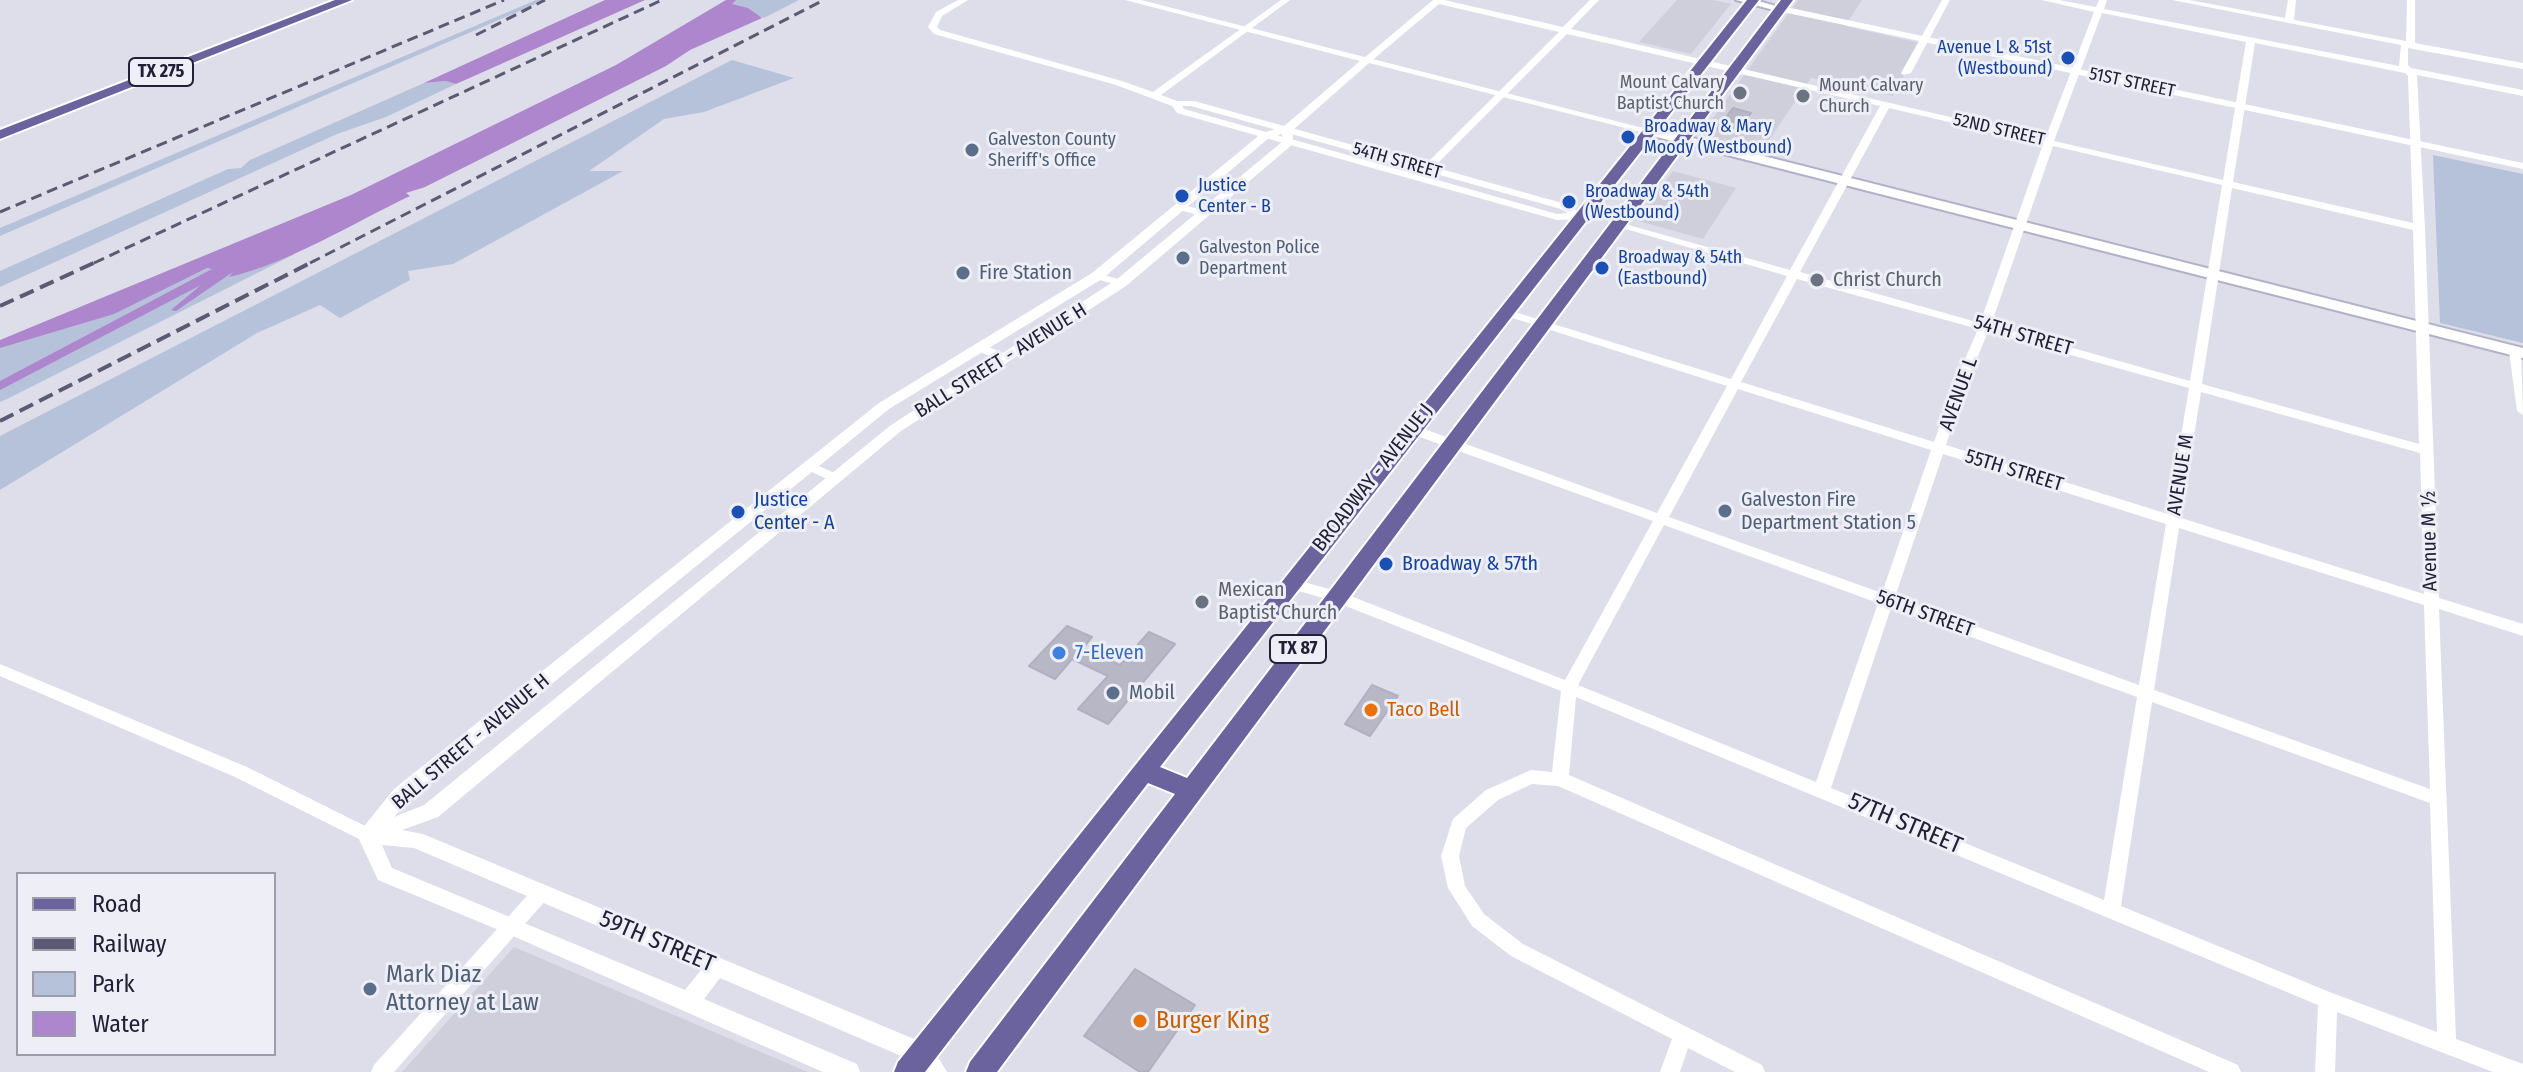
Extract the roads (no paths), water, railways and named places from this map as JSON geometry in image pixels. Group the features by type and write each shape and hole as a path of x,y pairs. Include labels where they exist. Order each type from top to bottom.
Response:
{"main road":[{"name":"TX 275","path":"0,135 343,0"},
{"name":"51ST STREET","path":"1749,1 1784,4"},
{"name":"BROADWAY - AVENUE J","path":"922,1066 1143,771 1749,1"},
{"name":"BROADWAY - AVENUE J","path":"980,1072 1784,4"},
{"path":"1649,131 2519,352"},
{"path":"1579,216 1617,225"},
{"path":"1143,771 1192,790"}],"street":[{"name":"54TH STREET","path":"964,0 939,14 932,27 937,32 1119,83 1176,104 1191,103 1422,174 1565,207 1579,216"},
{"path":"1130,0 1649,131"},
{"path":"1154,96 1286,0"},
{"name":"52ND STREET","path":"1367,60 1438,0 2420,228"},
{"path":"1422,174 1595,0"},
{"path":"1906,73 1946,0"},
{"path":"2046,0 2101,5 2168,24 2523,93"},
{"path":"2168,24 2175,0 2523,66"},
{"path":"2289,22 2292,0"},
{"name":"Avenue M ½","path":"2411,0 2412,41 2404,47 2403,64 2413,76 2420,228 2447,1045"},
{"name":"51ST STREET","path":"1784,4 1924,39 2523,166"},
{"name":"AVENUE L","path":"1822,790 1961,382 1985,325 2101,5"},
{"name":"AVENUE M","path":"2111,910 2251,40"},
{"name":"BALL STREET - AVENUE H","path":"367,835 431,811 652,626 931,402 1121,283 1202,213 1367,60"},
{"name":"54TH STREET","path":"1176,104 1180,111 1266,135"},
{"path":"1560,779 1569,688 1886,104"},
{"name":"BALL STREET - AVENUE H","path":"367,835 401,795 907,390 1097,276 1266,135 1288,135"},
{"path":"1180,207 1202,213"},
{"name":"54TH STREET","path":"1617,225 1985,325 2428,451"},
{"path":"1097,276 1121,283"},
{"name":"55TH STREET","path":"1504,312 2523,630"},
{"path":"980,347 1003,358"},
{"path":"2519,352 2523,411"},
{"name":"56TH STREET","path":"1411,429 2439,799"},
{"path":"810,466 834,478"},
{"name":"57TH STREET","path":"1290,583 1338,597 1569,688 2328,1000 2518,1072"},
{"path":"627,614 652,626"},
{"name":"59TH STREET","path":"0,670 241,772 367,835 416,840 716,967 922,1066"},
{"path":"1755,1072 1517,950 1478,920 1457,888 1450,856 1459,824 1492,795 1531,777 1560,779 2231,1072"},
{"name":"59TH STREET","path":"367,835 385,874 513,926 849,1072"},
{"path":"381,1072 541,893"},
{"path":"688,1003 716,967"},
{"path":"2325,1072 2328,1000"},
{"path":"1670,1072 1683,1036"}],"water":[{"path":"605,0 645,0 456,84 446,81 424,83"},
{"path":"726,0 736,0 732,4 748,8 762,18 690,50 666,66 425,187 406,193 410,196 321,241 274,263 229,277 233,272 176,311 171,310 201,285 0,390 0,381 212,269 207,268 114,314 0,348 0,340 351,195 616,65"}],"railway":[{"path":"0,212 504,0"},
{"path":"476,35 545,0"},
{"path":"94,263 662,0"},
{"path":"310,263 824,0"},
{"path":"0,306 98,261"},
{"path":"0,421 314,261"}],"place":[{"name":"Avenue L & 51st (Westbound)","path":"2068,58"},
{"name":"Mount Calvary Baptist Church","path":"1740,93"},
{"name":"Mount Calvary Church","path":"1803,96"},
{"name":"Broadway & Mary Moody (Westbound)","path":"1628,137"},
{"name":"Galveston County Sheriff's Office","path":"972,150"},
{"name":"Justice Center - B","path":"1182,196"},
{"name":"Broadway & 54th (Westbound)","path":"1569,202"},
{"name":"Galveston Police Department","path":"1183,258"},
{"name":"Broadway & 54th (Eastbound)","path":"1602,268"},
{"name":"Fire Station","path":"963,273"},
{"name":"Christ Church","path":"1817,280"},
{"name":"Galveston Fire Department Station 5","path":"1725,511"},
{"name":"Justice Center - A","path":"738,512"},
{"name":"Broadway & 57th","path":"1386,564"},
{"name":"Mexican Baptist Church","path":"1202,602"},
{"name":"7-Eleven","path":"1059,653"},
{"name":"Mobil","path":"1113,693"},
{"name":"Taco Bell","path":"1371,710"},
{"name":"Mark Diaz Attorney at Law","path":"370,989"},
{"name":"Burger King","path":"1140,1021"}]}
